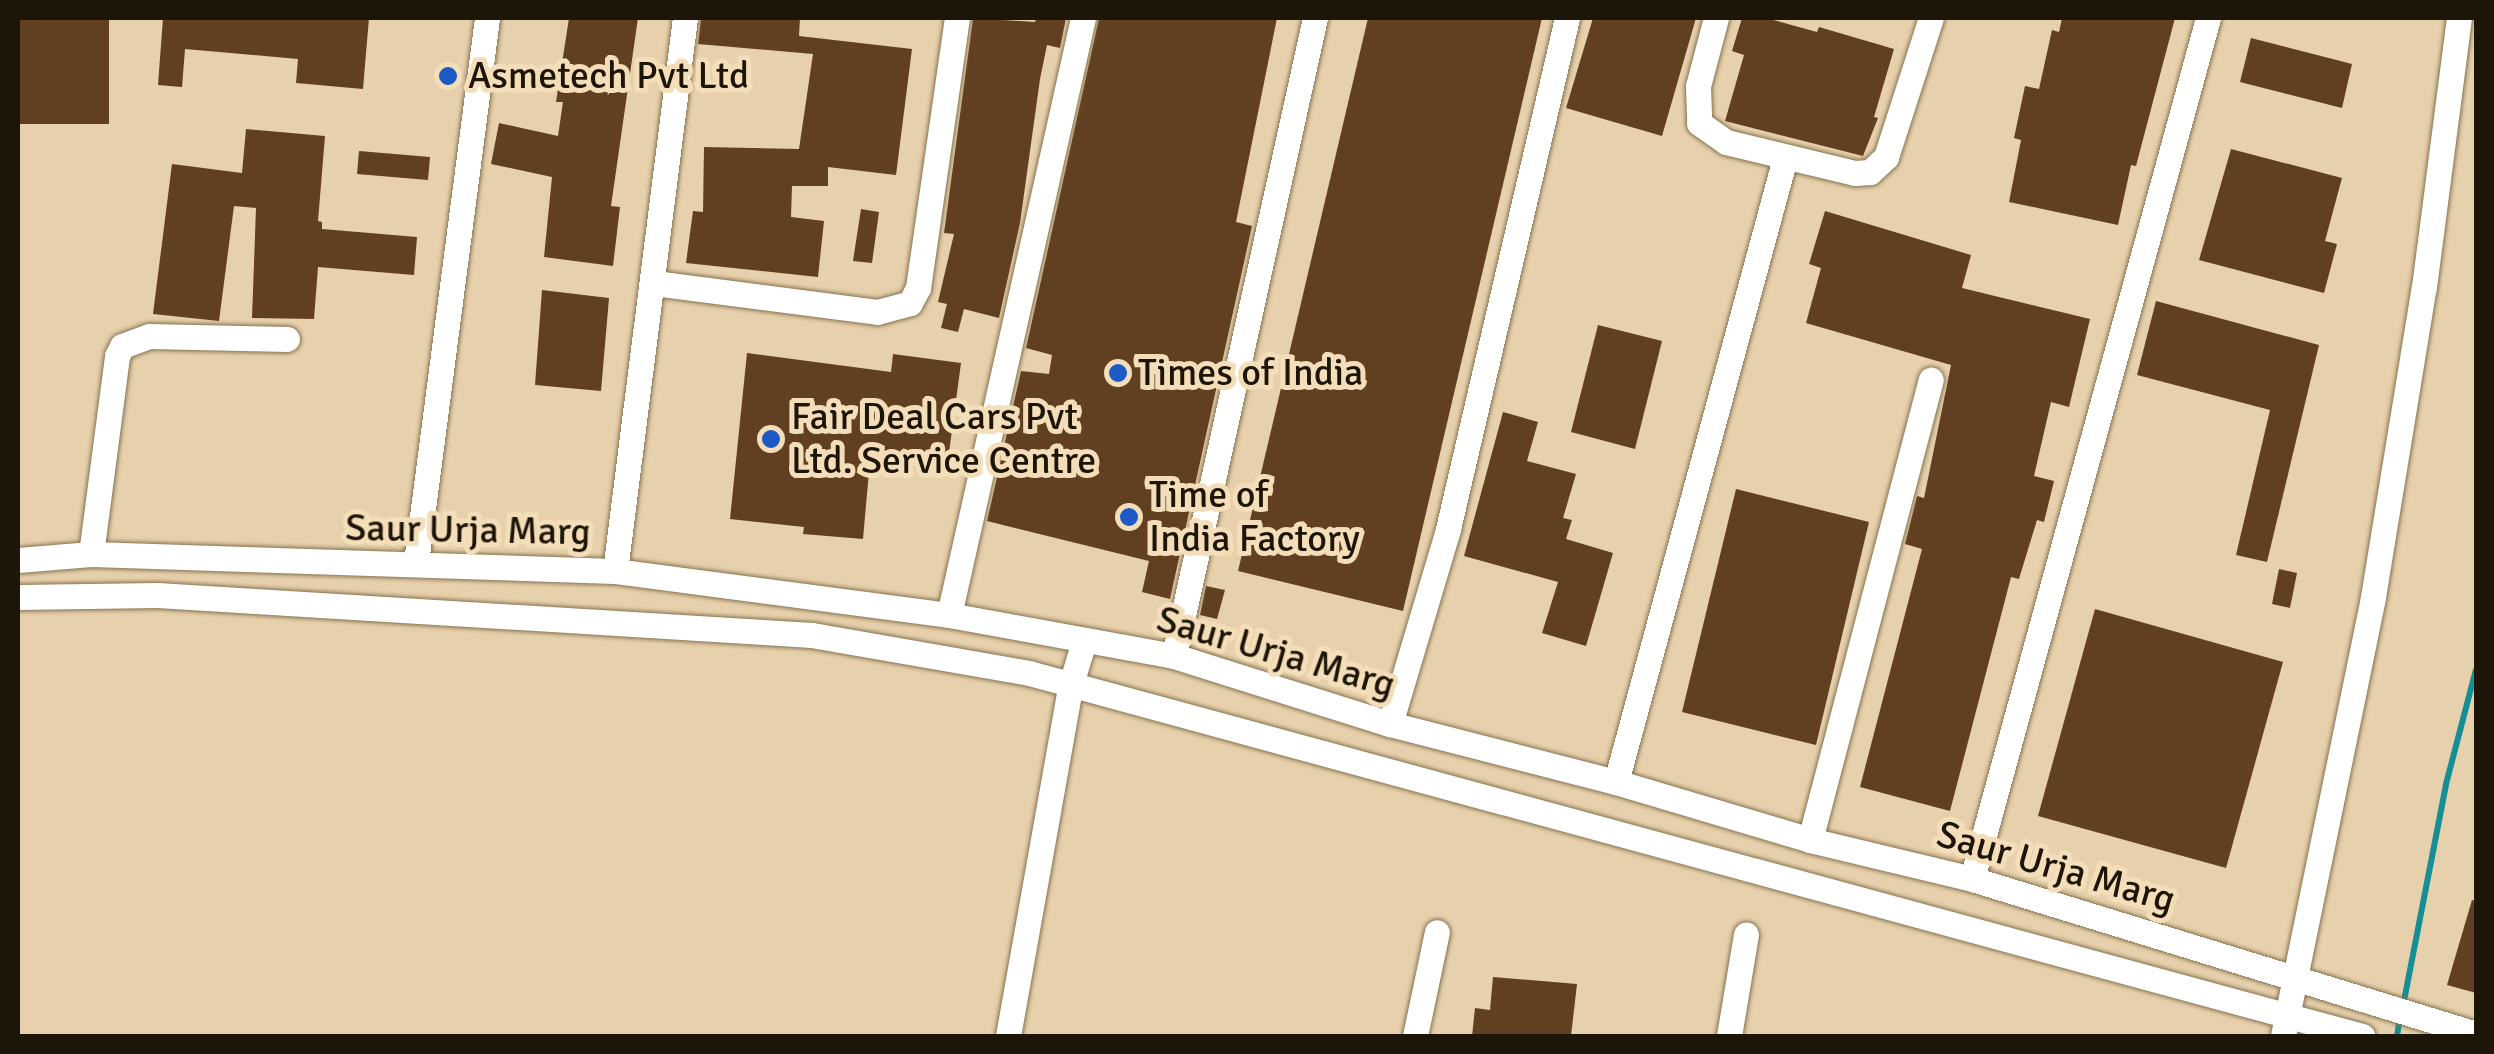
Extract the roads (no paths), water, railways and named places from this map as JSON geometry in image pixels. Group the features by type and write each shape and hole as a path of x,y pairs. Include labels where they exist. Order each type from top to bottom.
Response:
{"street":[{"path":"416,562 487,18"},
{"path":"615,571 685,18"},
{"path":"654,283 877,312 910,302 918,288 957,18"},
{"path":"949,616 1083,18"},
{"path":"1174,656 1314,18"},
{"path":"1390,724 1448,529 1566,18"},
{"path":"1716,18 1698,86 1699,123 1726,142 1855,173 1880,167 1932,18"},
{"path":"1972,879 2208,18"},
{"path":"2285,1026 2373,597 2424,287 2460,18"},
{"path":"1616,782 1786,158"},
{"path":"91,554 117,356 122,346 150,336 287,339"},
{"path":"1810,840 1930,380"},
{"name":"Saur Urja Marg","path":"18,560 91,554 615,571 949,616 1174,656 1390,724 1616,782 1810,840 1972,879 2476,1034"},
{"name":"Saur Urja Marg","path":"18,598 158,595 812,635 1071,684 2285,1026 2356,1035"},
{"path":"1008,1036 1071,684 1084,641"},
{"path":"1415,1036 1436,932"},
{"path":"1730,1036 1746,934"}],"waterway":[{"path":"2403,1006 2446,784 2476,670"},
{"path":"2397,1036 2400,1018"}],"place":[{"name":"Asmetech Pvt Ltd","path":"448,76"},
{"name":"Times of India","path":"1118,373"},
{"name":"Fair Deal Cars Pvt Ltd. Service Centre","path":"771,439"},
{"name":"Time of India Factory","path":"1129,517"}]}
